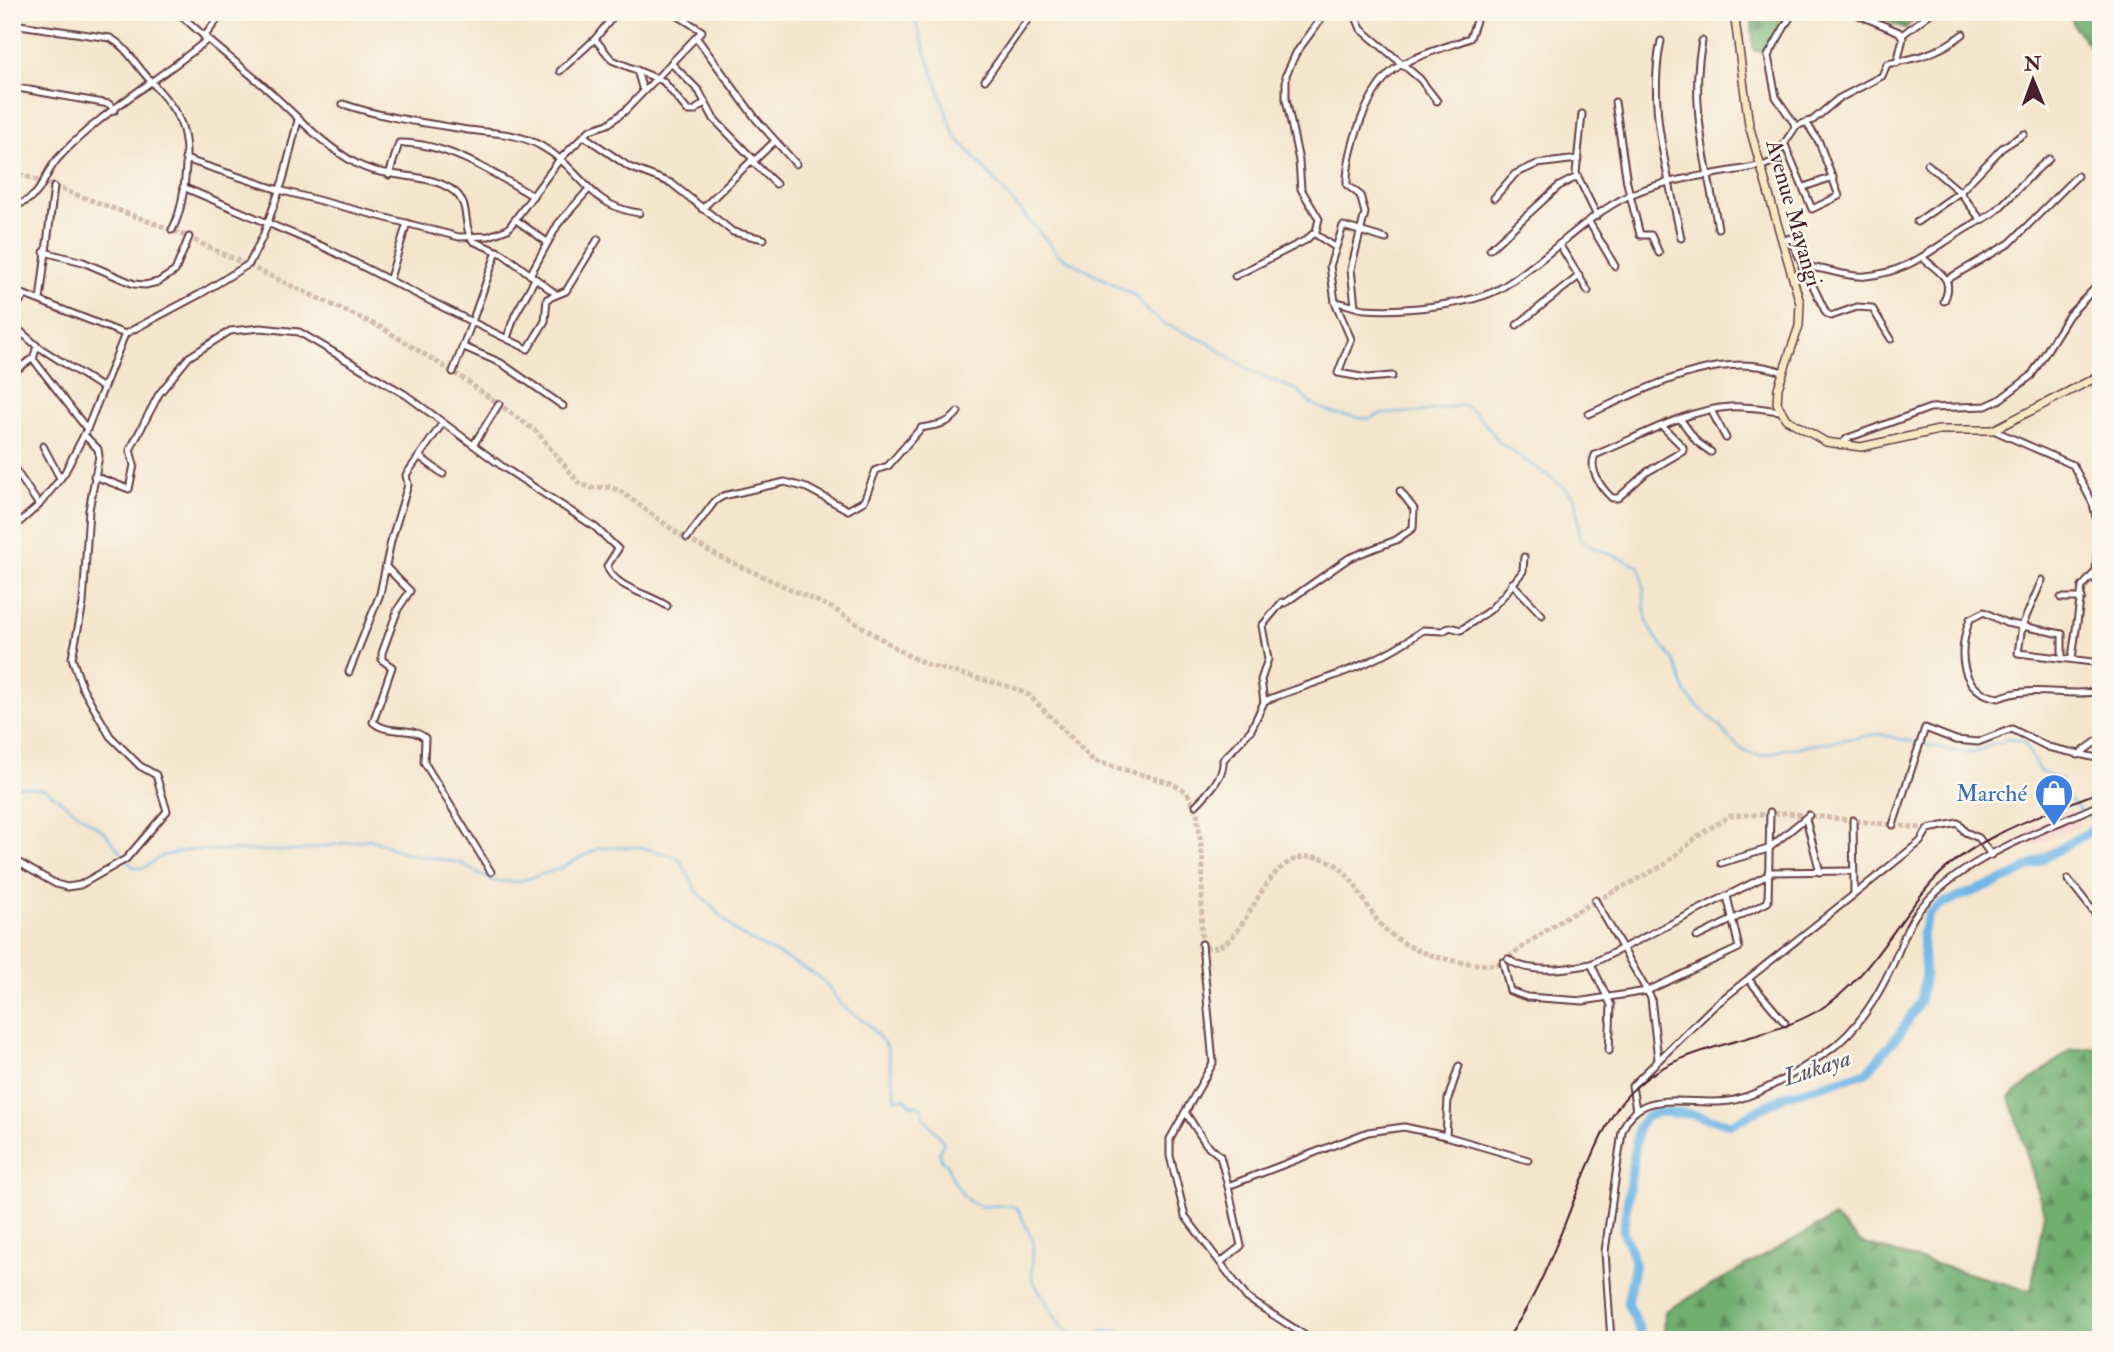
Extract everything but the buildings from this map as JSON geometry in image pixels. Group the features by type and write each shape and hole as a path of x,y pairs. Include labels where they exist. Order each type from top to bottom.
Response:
{"street":[{"path":"178,12 328,146 360,166 388,175 436,183 453,191 466,207 470,237"},
{"path":"12,207 39,194 61,155 115,110 153,84 205,38 223,12"},
{"path":"560,72 617,12"},
{"path":"470,237 499,234 516,220 560,159 594,127 614,120 702,31 672,12"},
{"path":"985,80 1033,12"},
{"path":"1235,276 1315,234 1319,219 1301,189 1299,160 1286,103 1286,75 1296,53 1325,12"},
{"path":"1354,12 1362,29 1420,79 1437,101"},
{"path":"1355,306 1350,269 1362,231 1365,205 1360,195 1347,186 1348,155 1380,85 1401,65 1470,38 1479,12"},
{"name":"Avenue Mayangi","path":"1734,12 1745,103 1760,166 1798,296 1800,314 1797,334 1777,396 1780,411"},
{"path":"1793,12 1768,56 1776,97 1797,126"},
{"path":"1852,12 1902,35"},
{"path":"1897,63 1902,35 1932,12"},
{"path":"12,24 110,38 119,44 153,84 180,121 185,140 183,187 172,230"},
{"path":"1335,302 1365,309 1403,309 1478,296 1507,284 1597,216 1631,195 1670,183 1769,164 1797,126 1831,108 1838,99 1882,76 1887,64 1916,61 1936,53 1963,34"},
{"path":"696,37 750,112 796,164"},
{"path":"594,39 608,57 657,77 688,111 694,111 704,103"},
{"path":"1661,41 1654,87 1681,238"},
{"path":"1702,41 1697,86 1700,137 1718,228"},
{"path":"671,63 699,91 714,119 776,184"},
{"path":"635,68 640,75 644,91"},
{"path":"12,88 109,104 115,110"},
{"path":"1615,102 1618,133 1640,235 1651,235 1659,253"},
{"path":"343,104 405,120 519,136 560,159 589,189 614,209 639,213"},
{"path":"1583,114 1577,177 1597,216"},
{"path":"12,529 38,505 60,478 86,432 125,334 202,293 249,264 279,190 298,120"},
{"path":"1785,145 1812,209 1839,196 1819,142 1806,122"},
{"path":"1917,222 1960,192 2003,148 2024,134"},
{"path":"584,136 629,166 671,183 702,209 741,235 764,239"},
{"path":"702,209 775,141"},
{"path":"388,175 399,144 418,145 473,163 533,196"},
{"path":"185,159 279,190 470,237 497,251 556,293 564,293 568,288 597,239"},
{"path":"1493,198 1515,174 1537,164 1578,159"},
{"path":"1802,267 1821,268 1857,277 1895,270 1924,259 1997,210 2023,181 2049,159"},
{"path":"1927,164 1960,192 1981,220"},
{"path":"1948,279 2010,243 2077,176"},
{"path":"1490,248 1559,186 1577,177"},
{"path":"1804,187 1833,177"},
{"path":"40,300 54,187"},
{"path":"183,187 268,221 390,278 472,322 531,347 545,321 547,299 556,293"},
{"path":"508,338 515,315 547,242 589,189"},
{"path":"516,220 547,242"},
{"path":"1589,222 1615,265"},
{"path":"390,278 407,223"},
{"path":"1386,239 1343,226 1330,266 1335,302 1351,339 1339,373 1367,378 1392,376"},
{"path":"1315,234 1335,247"},
{"path":"44,252 83,262 134,284 145,285 158,282 175,271 189,237"},
{"path":"1782,241 1790,238 1826,313 1831,316 1857,307 1872,308 1891,339"},
{"path":"1559,244 1588,292"},
{"path":"453,372 497,251"},
{"path":"1924,259 1948,279 1950,289 1944,301"},
{"path":"1517,325 1579,276"},
{"path":"1840,445 1847,438 1924,410 1986,406 1999,400 2037,370 2069,315 2101,282"},
{"path":"12,290 125,334"},
{"path":"24,295 16,307 12,324 37,346 103,388"},
{"path":"94,476 130,488 134,465 130,450 159,394 189,356 230,331 244,328 299,332 400,391 503,467 595,527 618,549 607,566 608,571 629,588 667,606"},
{"path":"12,373 33,358 37,346"},
{"path":"464,347 501,363 563,406"},
{"path":"12,859 57,884 67,887 80,885 126,859 167,811 156,775 140,766 110,736 82,687 72,659 83,604 98,449 33,358"},
{"path":"1589,414 1645,389 1730,364 1760,364 1783,372"},
{"path":"1993,429 2097,376 2101,401"},
{"path":"474,444 499,404"},
{"path":"1663,427 1683,447 1682,452 1647,472 1618,498 1612,498 1601,487 1592,458 1663,427 1681,420 1711,410 1733,407 1780,411 1811,436 1840,445 1870,447 1946,429 1993,429 2060,458 2077,469 2098,522 2096,571 2093,577 2084,583 2072,658"},
{"path":"1711,410 1727,438"},
{"path":"687,538 715,501 723,496 784,482 807,488 848,510 864,501 876,470 888,466 919,429 939,426 958,412"},
{"path":"1681,420 1697,442 1711,452"},
{"path":"349,672 380,594 408,485 406,475 442,424"},
{"path":"43,446 60,478"},
{"path":"420,457 443,474"},
{"path":"12,464 38,505"},
{"path":"1196,806 1212,789 1224,765 1223,760 1251,730 1264,701 1261,680 1268,659 1261,627 1266,618 1282,602 1285,603 1349,558 1396,540 1413,528 1414,509 1400,491"},
{"path":"1264,701 1298,686 1322,683 1354,670 1424,629 1441,631 1450,627 1461,630 1490,610 1523,571 1524,558"},
{"path":"386,567 410,590 398,609 382,653 382,660 392,667 373,722 387,730 416,731 425,738 424,762 491,872"},
{"path":"2093,577 2101,587"},
{"path":"2042,580 2022,626 2018,653 2062,656 2101,663"},
{"path":"1512,583 1542,615"},
{"path":"2061,598 2082,598"},
{"path":"2062,656 2062,634 2006,623 1984,612 1970,619 1964,640 1963,661 1966,676 1977,691 1999,698 2012,692 2101,691"},
{"path":"1893,825 1925,728 1956,740 1978,742 2010,729 2048,747 2101,759"},
{"path":"2078,755 2101,738"},
{"path":"1611,1340 1605,1251 1622,1132 1636,1110 1655,1101 1704,1103 1740,1098 1760,1091 1827,1052 1876,999 1905,932 1920,910 1951,881 1992,855 2101,804"},
{"path":"1697,937 1767,903 1770,812"},
{"path":"1721,863 1768,849 1807,817 1820,872"},
{"path":"1853,820 1854,893"},
{"path":"1636,1110 1632,1086 1658,1059 1714,1006 1920,842 1928,829 1958,823 1965,832 1979,838 1992,855"},
{"path":"1727,896 1739,939 1738,950 1691,968 1647,991 1608,998 1560,1000 1511,993 1506,961 1520,966 1566,969 1591,964 1768,873 1852,871"},
{"path":"2068,878 2101,921"},
{"path":"1595,900 1652,1000 1658,1059"},
{"path":"1202,944 1213,1063 1170,1137 1170,1156 1185,1216 1247,1298 1312,1340"},
{"path":"1591,964 1611,1007 1609,1051"},
{"path":"1749,980 1786,1023"},
{"path":"1447,1136 1448,1099 1459,1066"},
{"path":"1185,1112 1206,1144 1220,1156 1228,1186 1241,1246 1221,1262"},
{"path":"1228,1186 1368,1132 1404,1126 1528,1160"}],"shaded area":[{"name":"Marché","path":"2071,809 2081,825 2034,845 2027,829"}],"green space":[{"path":"1752,12 1786,12 1765,53 1753,50"},
{"path":"1863,12 1923,12 1905,28"},
{"path":"2069,12 2101,12 2101,59 2075,28"},
{"path":"2101,1047 2101,1340 1664,1340 1665,1311 1834,1217 1861,1243 2031,1291 2044,1213 2010,1097 2070,1050"}],"waterway":[{"path":"912,12 954,134 1059,255 1134,295 1149,313 1165,324 1209,343 1252,372 1297,390 1310,403 1335,414 1369,419 1380,414 1420,412 1464,405 1479,416 1500,443 1564,487 1576,499 1580,538 1592,547 1639,566 1647,620 1655,637 1675,663 1686,693 1734,743 1749,753 1769,754 1878,734 1918,743"},
{"path":"1923,744 1972,753 1991,744 2002,743 2006,739 2023,741 2040,772 2060,779 2070,800 2098,826"},
{"path":"12,785 45,789 105,833 133,867 144,868 162,856 189,850 297,851 369,839 405,853 460,863 493,881 517,882 559,869 599,848 641,847 679,858 697,891 737,933 815,974 830,988 840,1004 869,1025 887,1047 896,1099 905,1098 913,1106 916,1104 922,1108 923,1116 944,1142 939,1153 963,1195 979,1206 1007,1205 1017,1208 1033,1240 1032,1279 1062,1328 1083,1337 1106,1331 1121,1331 1128,1340"},
{"name":"Lukaya","path":"1641,1340 1640,1330 1627,1303 1635,1263 1623,1231 1638,1127 1646,1117 1658,1112 1690,1114 1732,1124 1785,1096 1867,1072 1900,1033 1920,1001 1925,974 1922,934 1929,914 1941,904 2013,876 2101,825"}],"tunnel":[{"path":"12,171 172,230 382,328 461,377 537,432 579,483 591,488 609,487 619,490 677,533 720,557 832,608 907,655 931,666 1011,687 1029,695 1094,761 1171,783 1187,792 1197,813 1203,862 1201,940 1208,948 1222,945 1234,934 1267,884 1280,869 1296,859 1315,857 1328,860 1339,867 1387,931 1411,947 1454,961 1497,965 1564,918 1664,865 1702,833 1730,816 1788,813 1928,829"}],"railway":[{"path":"1506,1340 1541,1280 1605,1128 1621,1103 1641,1082 1688,1056 1768,1032 1819,1010 1853,983 1920,896 1951,864 1970,850 2012,827 2101,791"}],"place":[{"name":"Marché","path":"2054,827"}]}
